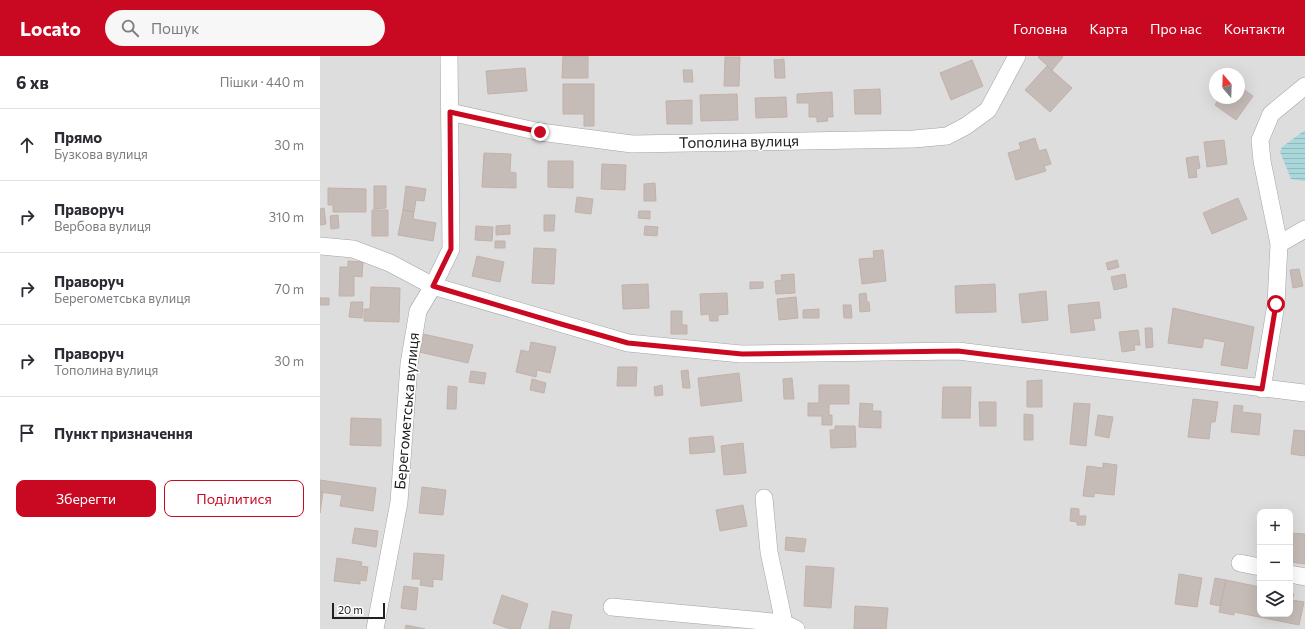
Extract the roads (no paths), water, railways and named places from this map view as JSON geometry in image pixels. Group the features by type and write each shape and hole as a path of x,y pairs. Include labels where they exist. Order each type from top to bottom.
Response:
{"street":[{"name":"Берегометська вулиця","path":"375,629 399,502 409,364 418,311 433,286 451,249 449,56"},
{"name":"Тополина вулиця","path":"450,112 540,132 632,144 914,139 947,136 966,126 988,110 1017,56"},
{"path":"1262,389 1276,304 1279,244 1262,161 1260,140 1271,114 1305,86"},
{"path":"1279,244 1305,229"},
{"path":"320,246 353,249 390,264 433,286 628,343 742,354 958,351 1305,393"},
{"path":"612,607 790,626 769,552 764,498"},
{"path":"1240,563 1257,566"},
{"path":"1293,575 1305,577"}],"water":[{"path":"1305,130 1304,181 1291,179 1280,152 1282,147"}]}
